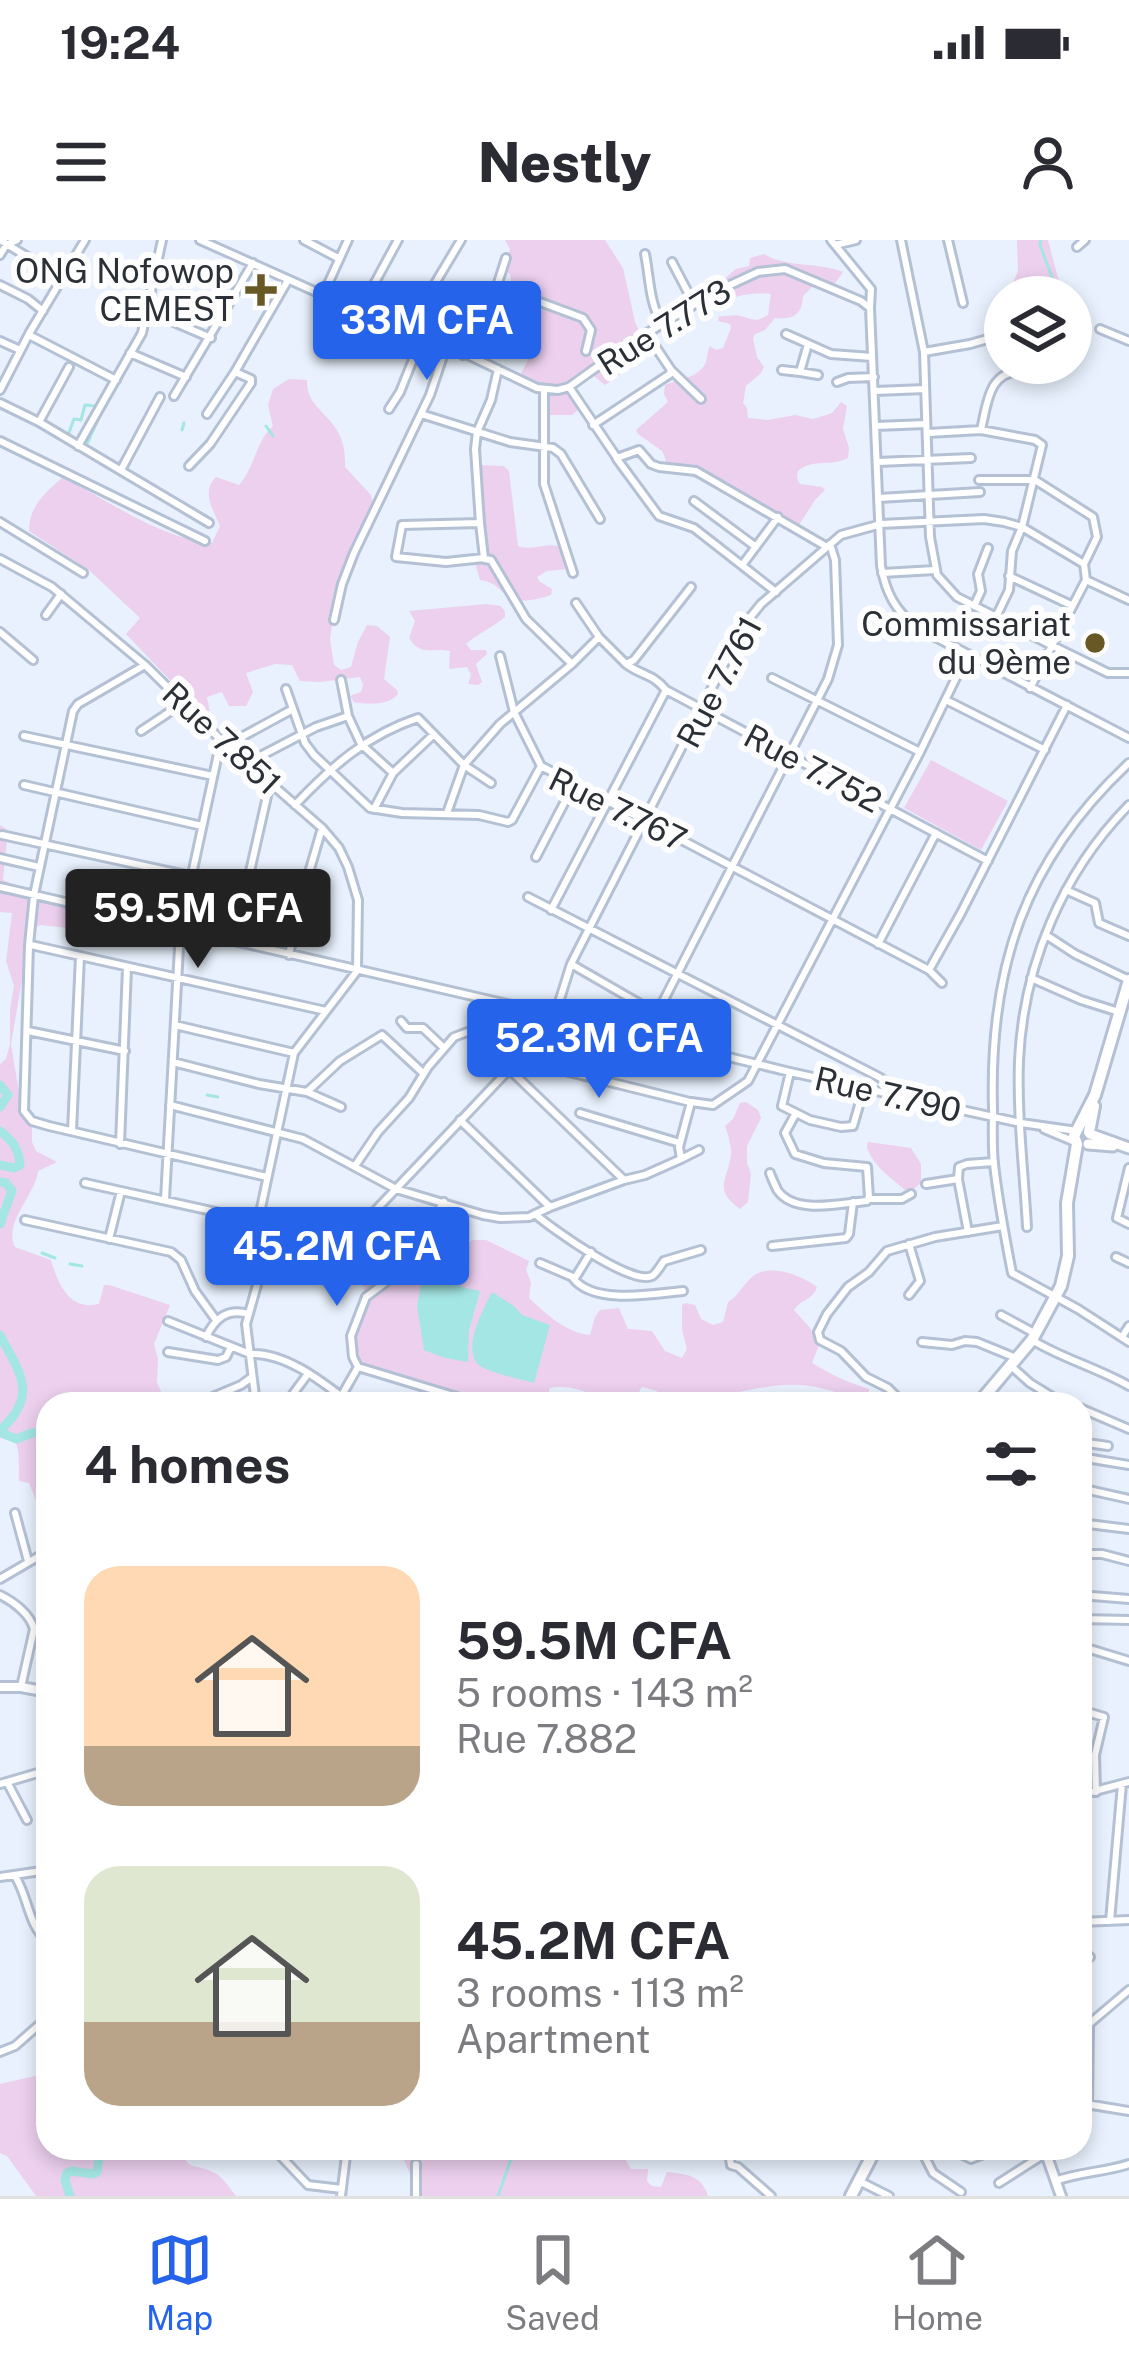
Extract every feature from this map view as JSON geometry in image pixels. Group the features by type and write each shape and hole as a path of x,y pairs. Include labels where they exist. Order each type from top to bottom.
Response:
{"main road":[{"path":"989,1392 1034,1337 1056,1298 1068,1256 1067,1203 1073,1170 1095,1094 1121,1030 1119,1012 1129,980"},
{"path":"1082,1138 1126,1148"},
{"path":"851,2196 870,2160"}],"street":[{"path":"3,243 17,240"},
{"path":"0,389 85,240"},
{"path":"78,446 142,333 162,240"},
{"name":"Rue 7.773","path":"200,240 544,389 569,387 694,304 745,277 777,268 847,293 870,308"},
{"path":"221,249 225,240"},
{"path":"304,240 338,259"},
{"path":"323,295 348,240"},
{"path":"360,310 398,240"},
{"path":"409,327 461,240"},
{"path":"833,243 856,240"},
{"path":"901,240 924,352 935,570 957,597 1108,673 1129,673"},
{"path":"948,240 963,303"},
{"path":"1077,247 1085,240"},
{"path":"0,255 3,243"},
{"path":"3,243 62,278"},
{"path":"833,243 872,289 882,573 889,597 916,627 1129,738"},
{"path":"645,254 646,277 662,324"},
{"path":"463,355 506,258"},
{"path":"672,262 694,304"},
{"path":"174,396 253,263"},
{"path":"207,414 288,280"},
{"path":"0,285 43,311"},
{"path":"497,286 583,319 590,330 586,351"},
{"path":"147,311 211,338"},
{"path":"479,321 525,340"},
{"path":"1100,329 1129,341"},
{"path":"29,334 116,380"},
{"path":"646,334 670,370 701,399"},
{"path":"786,334 831,354 872,356"},
{"path":"388,409 400,392 422,336"},
{"path":"924,352 984,340"},
{"path":"0,341 20,350"},
{"path":"800,371 808,344"},
{"path":"334,620 354,553 430,395 446,347"},
{"path":"130,353 186,376"},
{"path":"39,422 69,367"},
{"path":"484,558 475,449 498,369"},
{"path":"593,425 667,377 670,370"},
{"path":"782,370 818,375"},
{"path":"189,466 210,444 251,383 235,372"},
{"path":"837,382 874,377"},
{"path":"981,430 994,384"},
{"path":"569,387 659,516 694,528 776,592"},
{"path":"874,391 925,388"},
{"path":"544,389 544,484 573,574"},
{"path":"121,470 160,398"},
{"path":"0,403 209,523"},
{"path":"421,414 510,442 553,448 600,519"},
{"path":"876,426 981,430 1040,443 1035,480 1012,551 1009,590 996,617"},
{"path":"0,441 205,541"},
{"path":"616,458 640,450 655,466 696,471 828,546 836,560 838,645 828,679 644,1037"},
{"path":"878,462 971,458"},
{"path":"980,480 1035,480 1096,519 1097,537 1084,564 1086,580 1030,688"},
{"path":"879,498 980,492"},
{"path":"694,500 756,547"},
{"path":"743,564 778,517"},
{"name":"Rue 7.761","path":"345,1234 373,1213 520,1058 553,1014 571,964 751,614 849,531 881,524 984,519 1022,527 1084,564"},
{"path":"0,522 83,573"},
{"path":"480,523 401,524 396,557 491,560 526,619 572,664"},
{"path":"974,606 988,548"},
{"name":"Rue 7.851","path":"0,559 61,594 322,828 339,848 357,893 357,971"},
{"path":"882,573 935,570"},
{"path":"1009,576 1072,606"},
{"path":"1086,580 1129,600"},
{"path":"626,664 638,656 691,587"},
{"path":"46,615 61,594"},
{"name":"Rue 7.752","path":"575,603 626,664 656,678 666,690 988,861"},
{"path":"0,632 33,661"},
{"path":"447,813 464,765 514,712 599,637"},
{"path":"520,1058 713,1105 744,1086 967,655"},
{"path":"500,656 514,712 541,766"},
{"path":"145,665 74,707 34,895 24,1111 32,1121 267,1177"},
{"path":"772,678 920,752"},
{"path":"341,680 347,716 361,744 393,773"},
{"path":"286,689 301,734 314,755 374,809 393,773 433,735"},
{"path":"551,910 666,690"},
{"path":"946,699 1045,750"},
{"path":"141,730 183,703"},
{"path":"928,970 1067,705"},
{"path":"165,1199 180,930 213,776 224,743 293,709"},
{"path":"247,763 347,716"},
{"path":"295,806 328,770 361,744 390,727 419,718 464,765 491,783"},
{"path":"24,736 213,776"},
{"path":"1129,763 1099,793 1035,887 1013,937 993,1036 994,1162 1012,1273 1125,1339 1129,1326"},
{"name":"Rue 7.767","path":"374,809 479,815 508,822 541,766 928,970 942,982"},
{"path":"246,889 269,783"},
{"path":"536,857 574,784"},
{"path":"24,785 202,826"},
{"path":"1027,1227 1018,1068 1031,978 1066,890 1129,805"},
{"path":"289,955 322,828"},
{"path":"878,944 936,833"},
{"path":"2,835 301,900"},
{"path":"0,858 39,867"},
{"name":"Rue 7.790","path":"0,887 1082,1138"},
{"path":"1066,890 1095,903 1099,922 1129,936"},
{"path":"528,897 879,1077 914,1100"},
{"path":"1046,935 1129,980"},
{"path":"29,944 326,1011"},
{"path":"72,1131 80,956"},
{"path":"571,964 684,1024"},
{"path":"120,1144 128,968"},
{"path":"258,1222 294,1053 357,971"},
{"path":"1031,978 1119,1012"},
{"path":"354,1168 444,1048 461,1032 495,1023 519,1007"},
{"path":"401,1021 407,1028 423,1028 444,1048"},
{"path":"175,1025 294,1053"},
{"path":"27,1031 125,1052"},
{"path":"307,1092 340,1061 380,1035 423,1073"},
{"path":"173,1062 307,1092 341,1107"},
{"path":"509,1069 624,1180"},
{"path":"790,1072 782,1104 827,1124 853,1126 864,1088"},
{"path":"682,1159 680,1143 691,1102"},
{"path":"170,1105 304,1138 396,1189 500,1218 536,1214 699,1150"},
{"path":"580,1113 680,1143"},
{"path":"796,1113 785,1133 795,1154 824,1163 867,1167 868,1199"},
{"path":"460,1120 550,1208"},
{"path":"968,1232 959,1167 994,1162"},
{"path":"1129,1168 1117,1219 1129,1225"},
{"path":"770,1173 777,1191 794,1204 902,1199 911,1194"},
{"path":"926,1184 958,1179"},
{"path":"85,1184 334,1238 345,1234 394,1276"},
{"path":"109,1238 121,1191"},
{"path":"345,1392 358,1367 351,1348 355,1320 368,1294 394,1276 444,1202"},
{"path":"772,1246 846,1238 853,1202"},
{"path":"536,1214 558,1234 628,1275 655,1275 664,1261 701,1250"},
{"path":"25,1220 177,1256 216,1320"},
{"path":"892,1392 820,1340 818,1332 827,1313 887,1251 1003,1226"},
{"path":"909,1244 920,1281 909,1295"},
{"path":"574,1278 591,1252"},
{"path":"1116,1257 1129,1263"},
{"path":"540,1263 574,1278 581,1288 601,1294 683,1291"},
{"path":"254,1392 246,1324 257,1285"},
{"path":"206,1337 216,1320 229,1312 249,1314"},
{"path":"1000,1315 1053,1352 1129,1387"},
{"path":"168,1321 250,1354 267,1355 334,1392"},
{"path":"922,1342 977,1342 1015,1362 1030,1383 1045,1392"},
{"path":"168,1352 218,1360 226,1357 230,1347"},
{"path":"358,1367 440,1392"},
{"path":"294,1392 307,1375"},
{"path":"224,1392 252,1377"},
{"path":"1092,1413 1129,1429"},
{"path":"1092,1444 1108,1446"},
{"path":"1092,1459 1129,1465"},
{"path":"1092,1491 1129,1499"},
{"path":"15,1513 28,1562"},
{"path":"1092,1524 1129,1529"},
{"path":"1092,1554 1129,1561"},
{"path":"0,1579 36,1558"},
{"path":"0,1595 19,1608 34,1629 21,1687"},
{"path":"1092,1596 1129,1599"},
{"path":"1092,1619 1129,1619"},
{"path":"1092,1650 1129,1661"},
{"path":"0,1687 36,1690"},
{"path":"1092,1714 1104,1717 1095,1755 1096,1792"},
{"path":"27,1820 3,1783 36,1774"},
{"path":"1092,1793 1125,1783 1111,1921"},
{"path":"0,1877 36,1872"},
{"path":"15,1876 36,1932"},
{"path":"1092,1922 1129,1920"},
{"path":"1092,2019 1129,1990"},
{"path":"0,2052 36,2027"},
{"path":"1092,2104 1129,2110"},
{"path":"284,2160 304,2183 341,2192 345,2160"},
{"path":"730,2160 772,2196"},
{"path":"926,2160 932,2173 961,2192"},
{"path":"999,2183 1032,2160"},
{"path":"1048,2160 1061,2196"},
{"path":"416,2164 416,2196"},
{"path":"1055,2180 1129,2164"},
{"path":"859,2181 889,2196"}],"shaded area":[{"path":"505,240 605,240 623,268 643,340 628,350 634,364 605,385 594,376 573,389 578,410 572,415 547,415 546,398 517,381 545,302 512,287 510,274 504,270 510,249"},
{"path":"1017,240 1048,240 1057,276 1016,276"},
{"path":"764,254 843,272 831,289 813,286 795,315 775,318 753,338 764,367 746,386 743,403 748,418 795,415 813,419 832,413 841,402 847,406 843,429 848,458 798,471 800,484 825,490 799,525 664,467 662,451 636,430 668,402 665,385 698,372 710,346 723,348 731,328 718,321 719,316 756,320 768,315 771,294 744,295 699,310 689,295"},
{"path":"289,379 307,380 313,401 340,436 345,467 371,495 374,510 336,596 330,639 334,665 341,670 351,667 367,625 377,626 390,637 384,679 398,694 384,702 354,702 350,696 361,692 360,677 300,681 292,665 275,664 246,673 253,692 246,706 229,706 222,692 207,697 210,713 205,717 126,634 140,618 90,571 29,531 30,522 39,501 63,477 155,527 212,543 220,526 209,489 216,477 239,485 245,478 273,426 268,405 273,389"},
{"path":"477,465 504,466 509,471 518,546 562,548 567,569 537,577 552,589 551,595 518,600 480,580 476,566 484,545"},
{"path":"501,606 505,617 466,644 471,650 486,650 476,664 482,682 478,685 468,684 467,667 449,669 450,651 422,649 409,638 415,621 409,611"},
{"path":"931,760 1008,801 981,850 904,808"},
{"path":"0,825 8,830 3,880 23,888 34,886 105,919 101,935 36,927 25,963 11,1044 32,1142 36,1151 57,1162 38,1171 13,1228 15,1247 51,1260 61,1286 80,1303 99,1304 104,1285 109,1285 170,1305 154,1344 161,1392 36,1392 36,1500 29,1483 19,1481 15,1442 0,1438 0,1064 10,1044 14,986 6,961 12,913 0,912"},
{"path":"746,1102 761,1118 747,1146 748,1202 740,1209 724,1189 731,1152 725,1126 740,1103"},
{"path":"868,1142 911,1148 921,1164 921,1183 909,1193 905,1190 873,1160"},
{"path":"290,1232 330,1237 390,1267 408,1262 423,1247 444,1256 462,1250 472,1240 486,1240 529,1261 529,1298 564,1326 590,1335 600,1310 619,1308 628,1329 652,1331 665,1351 682,1358 687,1349 682,1305 695,1305 701,1319 713,1325 723,1322 728,1302 756,1274 773,1270 792,1274 817,1287 794,1310 819,1345 812,1363 869,1392 782,1385 742,1392 657,1392 642,1387 639,1392 586,1392 561,1387 549,1392 454,1392 369,1367 357,1357 354,1312 365,1287 338,1271 307,1262 274,1269 273,1258"},
{"path":"426,1277 480,1291 469,1330 468,1362 424,1350 417,1306"},
{"path":"492,1292 522,1315 550,1325 534,1383 490,1371 474,1358 476,1328"},
{"path":"36,2076 36,2160 186,2160 217,2174 236,2196 36,2196 0,2153 0,2084"},
{"path":"405,2160 626,2160 631,2169 648,2169 647,2181 652,2186 661,2187 667,2172 681,2174 697,2180 708,2196 417,2196"}],"waterway":[{"path":"1041,240 1052,276"},
{"path":"68,435 74,419 81,420 85,405 95,406"},
{"path":"69,437 87,444 102,411"},
{"path":"182,430 184,423"},
{"path":"266,426 273,436"},
{"path":"88,876 95,883"},
{"path":"0,1085 8,1095 0,1107"},
{"path":"207,1095 218,1097"},
{"path":"0,1131 14,1145 20,1165 0,1165"},
{"path":"0,1182 12,1191 0,1224"},
{"path":"268,1262 275,1249"},
{"path":"42,1253 55,1258"},
{"path":"70,1264 82,1266"},
{"path":"0,1335 22,1384 19,1406 0,1430"},
{"path":"0,1432 16,1439 36,1433"},
{"path":"70,2196 67,2173 93,2174 98,2160"},
{"path":"498,2196 511,2160"}],"place":[{"name":"ONG Nofowop CEMEST","path":"261,290"},
{"name":"Commissariat du 9ème","path":"1095,643"}]}
